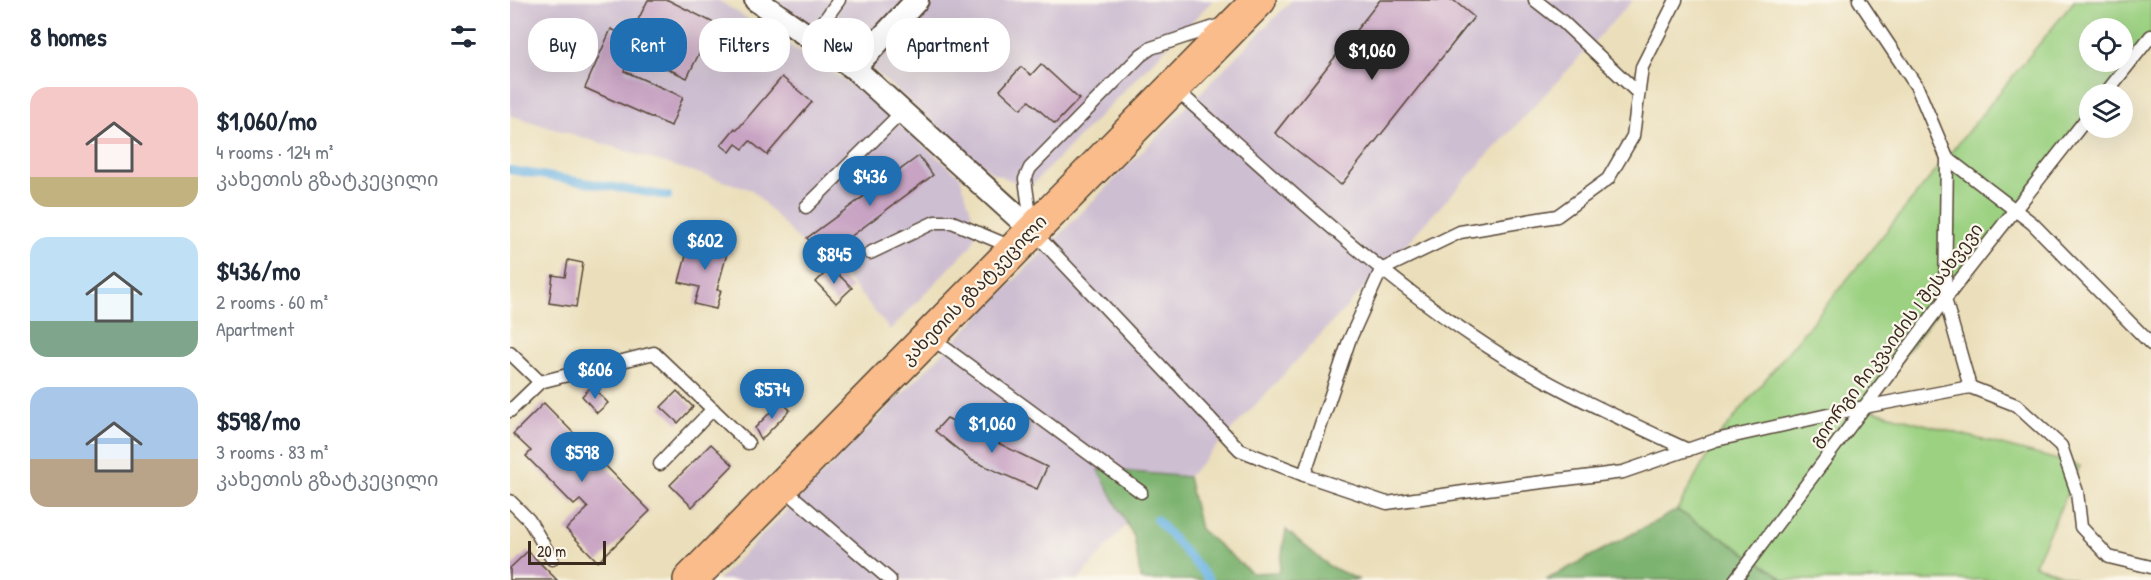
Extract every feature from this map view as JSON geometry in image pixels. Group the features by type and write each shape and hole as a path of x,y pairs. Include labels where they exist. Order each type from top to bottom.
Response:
{"highway":[{"name":"კახეთის გზატკეცილი","path":"690,580 1251,9"}],"street":[{"path":"756,0 802,33"},
{"path":"874,46 917,0"},
{"path":"858,72 902,112 1024,239"}],"lane":[{"path":"826,18 839,0"},
{"path":"1535,0 1563,22 1638,93"},
{"path":"1304,475 1349,341 1381,270 1460,232 1557,216 1608,179 1633,136 1642,67 1676,0"},
{"path":"1859,0 1917,87 1947,158 1945,299 1970,387"},
{"path":"1024,239 1025,179 1030,168 1141,55 1152,48 1251,9"},
{"path":"2113,84 2151,36"},
{"path":"1173,87 1381,270 1476,339 1572,396 1688,450"},
{"path":"806,207 902,112"},
{"name":"გიორგი ჩიკვაიძის I შესახვევი","path":"1735,580 1945,299 2079,128"},
{"path":"1947,158 2032,223 2151,344"},
{"path":"870,253 935,222 952,222 1024,239 1240,450 1304,475 1387,503 1623,472 1716,440 1970,387 2016,405 2061,446 2077,492 2081,527 2109,557 2151,567"},
{"path":"929,336 1141,492"},
{"path":"510,353 540,382"},
{"path":"510,411 540,382 654,353 748,443"},
{"path":"660,464 713,409"},
{"path":"781,487 890,580"},
{"path":"510,501 529,520 552,559"}],"shaded area":[{"path":"510,0 718,0 746,18 699,18 699,72 790,72 790,46 802,54 802,72 831,72 853,86 960,176 977,230 972,245 890,330 832,260 823,266 752,190 510,115"},
{"path":"775,0 1213,0 1029,188 991,172 874,70 874,18 802,19"},
{"path":"1292,0 1633,0 1188,477 1098,469 1127,524 1078,580 718,580"}],"green space":[{"path":"2075,0 2151,0 2151,36 2133,59 2133,18 2079,18 2079,72 2122,72 2113,84 2079,84 2079,127 1864,408 2080,466 2034,565 2077,580 1785,580 1677,510 1716,440"},
{"path":"1098,469 1188,477 1200,529 1252,573 1279,572 1286,530 1329,566 1359,580 1141,580 1134,537"},
{"path":"1677,510 1785,580 1546,580"}],"building":[{"path":"648,0 668,0 704,18 699,18 699,54 687,78 674,72 687,72 687,18 639,18"},
{"path":"1380,0 1453,0 1474,17 1341,185 1275,133"},
{"path":"610,31 610,72 626,72 683,97 671,126 585,88 592,72 598,72 598,58"},
{"path":"1041,64 1079,99 1055,124 1029,101 1021,109 1000,90 1021,67 1031,75"},
{"path":"782,77 812,102 767,155 750,141 743,149 736,144 730,152 721,145 735,128 737,130"},
{"path":"919,156 933,175 822,258 807,238"},
{"path":"696,237 729,246 717,290 721,290 716,309 694,304 699,287 679,282 687,252 691,253"},
{"path":"568,260 583,263 576,307 549,303 553,275 565,277"},
{"path":"831,267 852,288 836,303 816,282"},
{"path":"592,386 608,403 597,413 582,396"},
{"path":"677,391 693,407 678,423 661,407"},
{"path":"781,401 790,410 761,440 755,428"},
{"path":"544,403 650,511 598,562 566,529 588,508 580,500 574,505 526,456 531,451 513,434"},
{"path":"947,418 1047,467 1037,489 971,460 935,431"},
{"path":"711,444 733,465 692,507 670,485"},
{"path":"528,551 557,580 510,580 510,568"}],"waterway":[{"path":"510,170 668,196"},
{"path":"1156,519 1210,580"}]}
